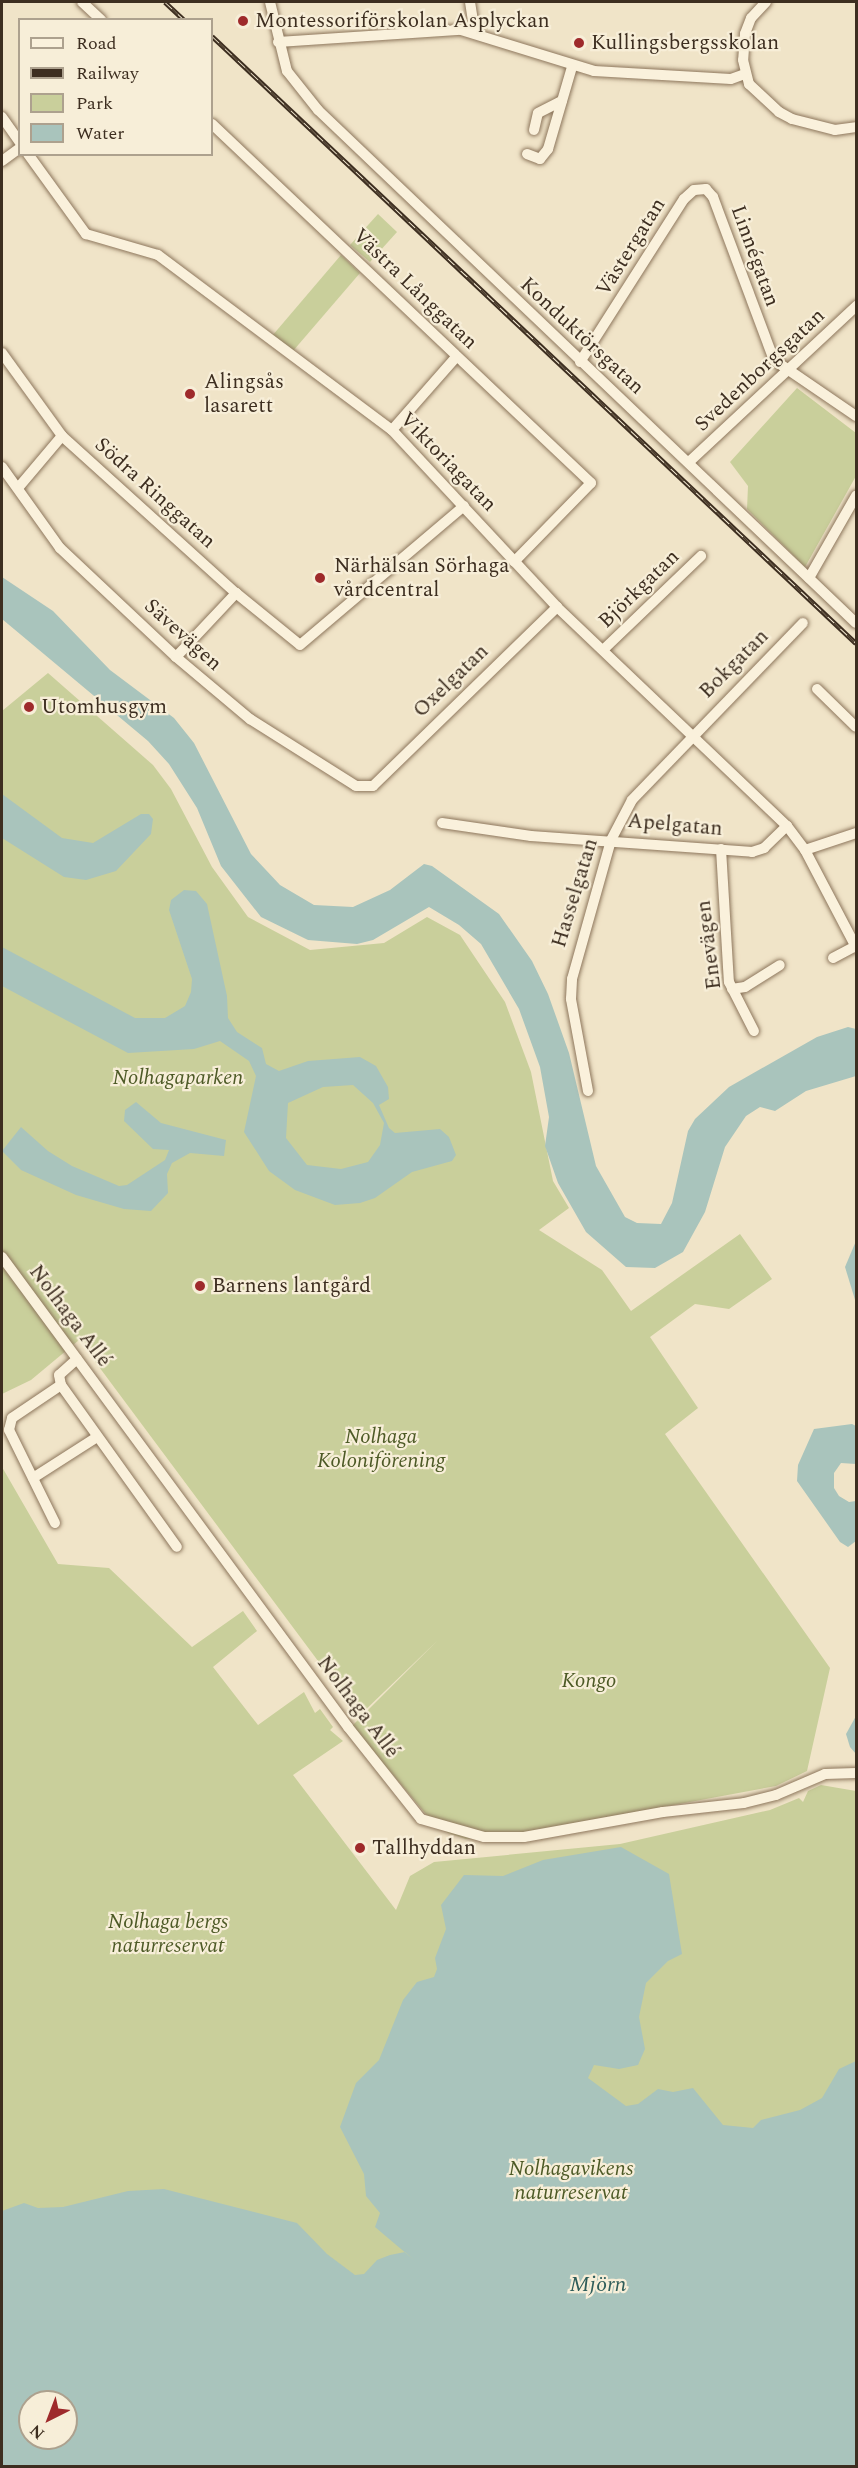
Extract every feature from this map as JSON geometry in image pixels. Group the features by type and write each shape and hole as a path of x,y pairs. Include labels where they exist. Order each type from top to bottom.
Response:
{"street":[{"path":"82,2 99,18"},
{"path":"270,2 278,42 436,29 475,34 572,67 594,71 731,79 745,74"},
{"path":"470,2 475,34"},
{"path":"766,2 751,18 745,34 745,74 758,95 792,119 835,130 856,127"},
{"name":"Konduktörsgatan","path":"278,42 287,71 318,110 856,623"},
{"path":"527,154 540,159 548,149 572,67"},
{"path":"534,130 538,113 562,101"},
{"path":"2,117 18,140"},
{"name":"Västra Långgatan","path":"213,125 591,483 514,562"},
{"path":"2,161 18,149"},
{"name":"Viktoriagatan","path":"29,156 86,234 158,255 392,430 557,607 787,826 805,850 856,946"},
{"name":"Västergatan","path":"580,362 684,199 699,188"},
{"name":"Linnégatan","path":"699,188 710,191 713,197 766,345 776,362 856,416"},
{"name":"Svedenborgsgatan","path":"689,462 856,306"},
{"name":"Södra Ringgatan","path":"2,353 62,436 236,593 300,645 464,506"},
{"path":"392,430 458,357"},
{"path":"18,489 62,436"},
{"name":"Sävevägen","path":"2,467 60,549 176,657 282,741 356,786 373,786"},
{"path":"809,578 856,496"},
{"name":"Björkgatan","path":"603,650 701,556"},
{"path":"176,657 236,593"},
{"name":"Oxelgatan","path":"373,786 557,607"},
{"name":"Bokgatan","path":"694,735 803,623"},
{"path":"817,689 856,727"},
{"name":"Hasselgatan","path":"588,1091 571,999 572,979 611,840 632,800 694,735"},
{"name":"Apelgatan","path":"442,823 531,836 752,852 764,848 787,826"},
{"path":"805,850 856,833"},
{"name":"Enevägen","path":"721,849 732,989 754,1030"},
{"path":"833,958 856,946"},
{"path":"732,989 744,987 780,965"},
{"name":"Nolhaga Allé","path":"2,1257 348,1727 421,1819 484,1837 524,1838 663,1812 744,1803 777,1795 825,1774 856,1773"},
{"path":"77,1359 59,1375 61,1385 177,1547"},
{"path":"55,1522 9,1430 12,1419 61,1385"},
{"path":"33,1478 97,1437"}],"green space":[{"path":"378,214 397,232 370,262 350,245"},
{"path":"341,255 360,273 293,351 272,336"},
{"path":"797,388 856,433 856,476 805,567 747,509 748,486 730,462"},
{"path":"48,673 153,765 171,789 212,867 248,917 310,950 384,943 427,917 460,935 505,1002 531,1072 553,1181 569,1208 539,1230 602,1270 631,1311 740,1234 772,1279 729,1309 695,1304 650,1337 698,1408 665,1434 830,1668 807,1771 776,1786 512,1835 466,1839 448,1833 435,1825 352,1726 437,1641 359,1716 79,1340 31,1380 2,1394 2,711"},
{"name":"Nolhagavikens naturreservat","path":"2,1467 58,1564 109,1568 192,1647 243,1611 257,1631 213,1667 258,1725 304,1692 315,1713 320,1709 333,1727 330,1730 343,1741 293,1775 396,1910 410,1876 434,1862 620,1844 770,1810 799,1798 803,1802 808,1791 821,1785 856,1791 856,2466 2,2466"}],"water":[{"path":"2,577 53,611 110,670 174,718 194,743 251,854 280,885 314,905 353,907 390,890 424,864 432,866 499,914 532,961 548,994 569,1053 596,1166 625,1217 637,1223 661,1224 672,1203 688,1131 695,1119 729,1087 817,1037 848,1027 856,1029 856,1076 806,1091 775,1111 760,1107 746,1116 725,1147 705,1212 683,1252 655,1268 626,1267 586,1232 558,1183 545,1146 549,1117 540,1067 519,1009 481,944 459,925 429,907 373,940 357,944 308,940 261,917 221,866 197,808 169,764 148,741 2,619"},
{"path":"2,794 62,838 93,843 141,814 149,814 153,819 151,834 116,871 86,880 64,877 2,838"},
{"path":"184,890 196,891 207,904 227,996 228,1018 237,1032 262,1048 266,1064 279,1071 308,1061 360,1057 376,1066 388,1087 389,1099 379,1105 389,1128 395,1133 440,1129 449,1137 456,1155 452,1161 412,1172 375,1198 360,1203 335,1205 295,1190 269,1171 244,1132 256,1076 249,1061 220,1041 194,1049 128,1053 2,986 2,947 135,1018 165,1018 185,1006 191,992 192,979 169,910 171,900","holes":["353,1085 373,1103 384,1123 380,1145 368,1162 341,1169 307,1165 286,1138 288,1103 323,1087"]},
{"path":"136,1102 161,1123 226,1140 224,1156 190,1153 172,1163 167,1174 168,1193 151,1211 124,1209 76,1195 21,1170 2,1151 21,1127 48,1151 72,1166 119,1186 127,1185 165,1160 169,1150 153,1149 124,1121 125,1110"},
{"path":"856,1241 856,1303 845,1267"},
{"path":"852,1424 856,1426 856,1464 841,1463 834,1473 834,1488 839,1496 849,1502 856,1501 856,1541 848,1547 840,1542 797,1481 798,1465 814,1429"},
{"path":"856,1716 856,1754 850,1747 846,1734"},
{"name":"Mjörn","path":"621,1847 669,1874 682,1954 668,1961 646,1983 639,2017 645,2049 638,2065 619,2069 594,2065 588,2078 626,2106 638,2104 658,2089 673,2092 693,2088 723,2125 753,2128 761,2120 800,2110 822,2098 839,2069 856,2061 856,2466 2,2466 2,2211 24,2203 38,2208 63,2207 128,2191 164,2189 297,2223 327,2254 355,2275 364,2274 377,2260 405,2252 375,2227 380,2213 366,2196 364,2174 340,2127 356,2083 379,2060 403,2000 417,1982 434,1977 437,1969 435,1958 446,1929 441,1905 464,1875 503,1876 543,1860"}],"railway":[{"path":"165,2 182,18"},
{"path":"213,37 856,643"}],"place":[{"name":"Montessoriförskolan Asplyckan","path":"243,21"},
{"name":"Kullingsbergsskolan","path":"579,43"},
{"name":"Alingsås lasarett","path":"190,394"},
{"name":"Närhälsan Sörhaga vårdcentral","path":"320,578"},
{"name":"Utomhusgym","path":"29,707"},
{"name":"Barnens lantgård","path":"200,1286"},
{"name":"Tallhyddan","path":"360,1848"}],"park label":[{"name":"Nolhagaparken","path":"178,1078"},
{"name":"Nolhaga Koloniförening","path":"381,1449"},
{"name":"Kongo","path":"589,1681"},
{"name":"Nolhaga bergs naturreservat","path":"168,1934"}]}
